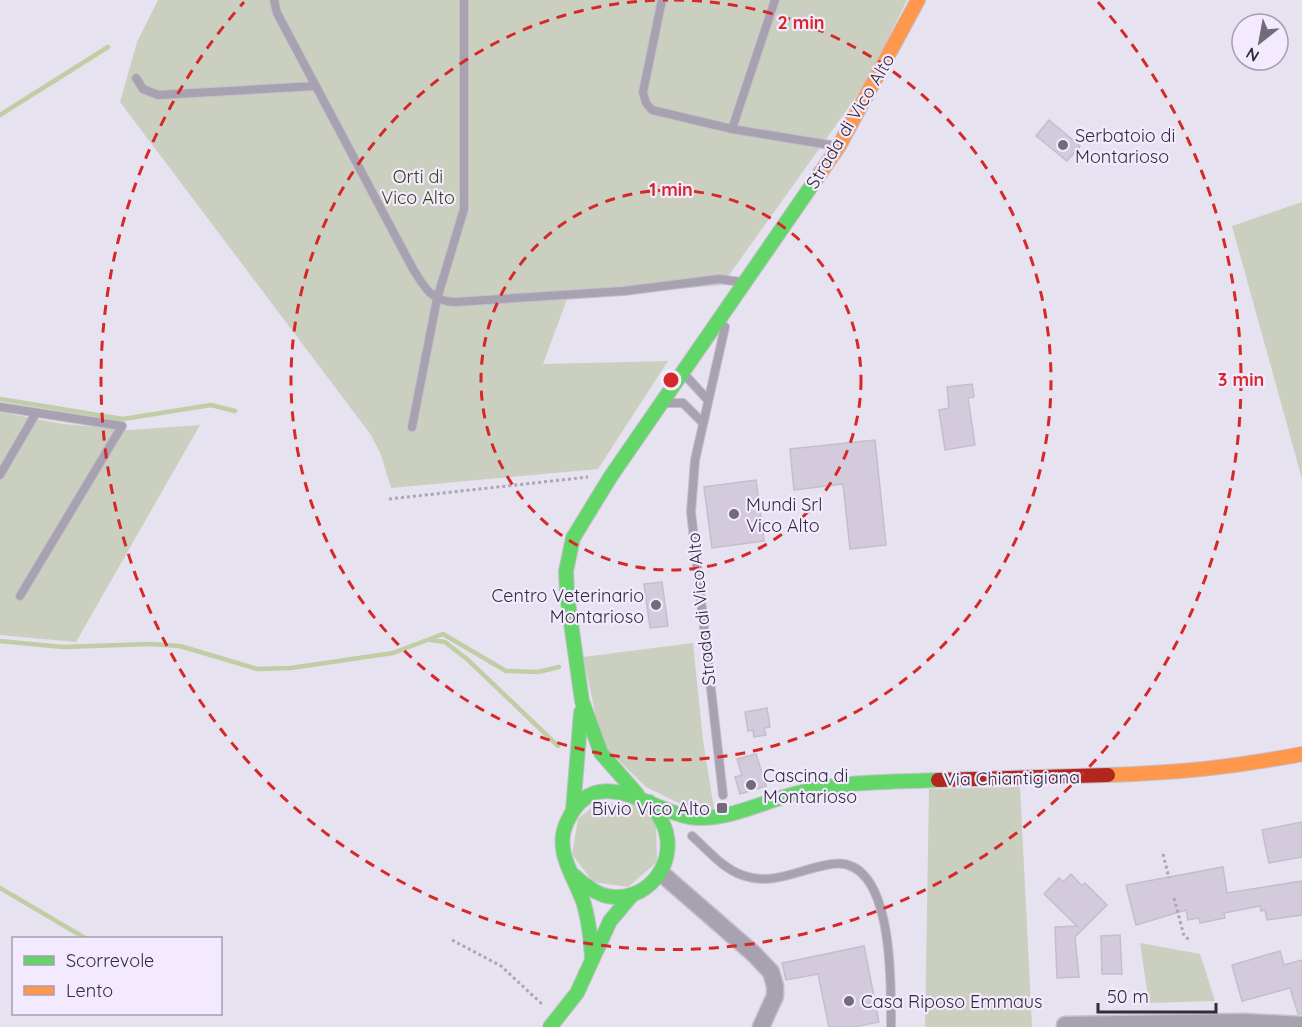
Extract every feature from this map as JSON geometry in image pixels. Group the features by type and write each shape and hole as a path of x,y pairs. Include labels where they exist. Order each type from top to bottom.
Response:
{"main road":[{"name":"Strada di Vico Alto","path":"643,798 601,753 582,701 568,609 566,571 569,549 578,526 611,476 839,146 918,0"},
{"name":"Strada di Vico Alto","path":"573,810 582,701"},
{"name":"Via Chiantigiana","path":"573,810 586,799 602,792 620,790 643,798 679,816 698,818 724,816 791,794 854,783 1186,773 1236,767 1302,754"},
{"path":"569,870 581,885 596,894 614,898 632,895 643,890 661,873 669,853 668,834 662,816 643,798"},
{"path":"573,810 562,840 563,856 589,923 592,958"},
{"name":"Via Chiantigiana","path":"669,853 724,816"},
{"path":"553,1023 582,985 610,921 632,895"}],"street":[{"path":"661,873 754,954 771,972 775,996 761,1027"},
{"path":"1065,1025 1254,1022 1302,1025"}],"lane":[{"path":"274,0 278,13 412,269 426,290 437,299 455,302 601,292 719,279 744,282"},
{"path":"412,427 437,299 461,224 465,199 464,0"},
{"path":"662,0 644,85 646,103 656,112 732,129 839,146"},
{"path":"732,129 775,0"},
{"path":"136,78 143,89 158,95 316,86"},
{"name":"Strada di Vico Alto","path":"723,795 691,528 694,471 707,399 735,297"},
{"path":"682,372 707,399"},
{"path":"660,404 683,403 703,423"},
{"path":"0,407 122,426 20,596"},
{"path":"0,475 36,413"},
{"path":"692,836 729,869 758,879 780,879 833,864 848,865 860,870 876,896 884,922 891,996 891,1027"}],"path":[{"path":"389,499 560,478 611,476"},
{"path":"1162,854 1169,878"},
{"path":"1174,898 1184,936 1191,941"},
{"path":"452,940 501,966 522,983 553,1023"}],"green space":[{"name":"Orti di Vico Alto","path":"158,0 907,0 866,83 722,285 567,299 543,364 668,361 598,469 391,488 381,455 371,435 120,102 137,42"},
{"path":"1302,202 1302,479 1232,226"},
{"path":"0,412 63,424 130,430 200,425 76,642 0,635"},
{"path":"693,643 703,740 714,809 693,810 646,787 602,744 583,657"},
{"path":"1020,787 1032,1027 925,1027 929,789"},
{"path":"597,803 637,804 656,823 657,862 628,887 593,882 572,854 578,819"},
{"path":"1140,943 1200,954 1215,1001 1149,1003"}],"building":[{"name":"Serbatoio di Montarioso","path":"1049,120 1080,146 1067,161 1036,136"},
{"path":"972,384 974,397 968,398 975,445 945,450 939,410 949,408 947,387"},
{"path":"875,440 886,545 850,549 843,484 794,490 790,449"},
{"name":"Mundi Srl Vico Alto","path":"756,480 764,541 712,548 704,487"},
{"name":"Centro Veterinario Montarioso","path":"662,582 668,626 650,628 644,584"},
{"path":"767,708 770,727 764,728 766,735 754,737 753,730 748,731 745,712"},
{"name":"Cascina di Montarioso","path":"756,754 766,786 740,794 735,777 742,775 737,759"},
{"path":"1302,822 1302,857 1269,863 1262,830"},
{"path":"1223,867 1227,893 1302,881 1302,915 1267,920 1265,910 1261,911 1260,906 1224,913 1225,918 1200,923 1199,918 1188,920 1186,910 1136,925 1126,885"},
{"path":"1071,874 1082,886 1085,883 1107,905 1075,937 1079,977 1057,978 1055,927 1077,926 1044,894 1059,878 1063,882"},
{"path":"1120,935 1122,974 1102,974 1101,936"},
{"name":"Casa Riposo Emmaus","path":"864,946 879,1022 854,1027 829,1027 818,974 786,980 782,963"},
{"path":"1280,951 1284,965 1302,960 1302,1014 1298,1014 1290,988 1242,1001 1232,965"}],"waterway":[{"path":"0,115 108,47"},
{"path":"0,399 123,419 211,405 235,411"},
{"path":"0,641 63,647 150,644 180,646 257,669 291,668 393,653 443,634 506,671 538,672 559,667"},
{"path":"430,640 445,642 468,660 558,746"},
{"path":"0,888 83,937"}],"traffic: fast":[{"path":"637,794 601,753 582,701 567,595 566,571 573,538 611,476 821,172"},
{"path":"573,810 581,712"},
{"path":"592,958 586,911 567,864 562,843 567,822 580,803 594,793 611,791 628,795 683,815 700,818 739,812 819,788 938,780"},
{"path":"573,875 597,892 614,897 639,892 650,884 664,864 667,839 663,823 649,802"},
{"path":"550,1027 577,993 610,921 632,895"}],"traffic: slow":[{"path":"821,172 839,146 918,0"},
{"path":"1108,775 1206,769 1302,754"}],"traffic: jam":[{"path":"938,780 1108,775"}],"place":[{"name":"Serbatoio di Montarioso","path":"1063,145"},
{"name":"Mundi Srl Vico Alto","path":"734,514"},
{"name":"Centro Veterinario Montarioso","path":"656,605"},
{"name":"Cascina di Montarioso","path":"751,785"},
{"name":"Bivio Vico Alto","path":"722,808"},
{"name":"Casa Riposo Emmaus","path":"849,1001"}]}
